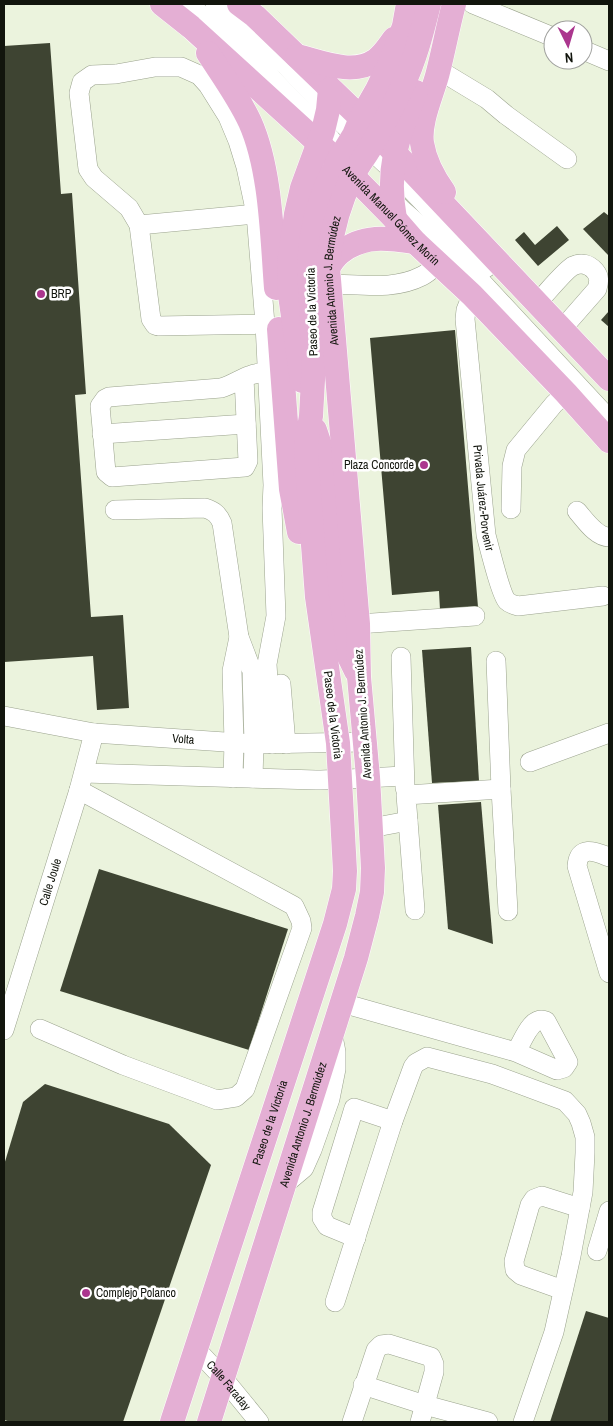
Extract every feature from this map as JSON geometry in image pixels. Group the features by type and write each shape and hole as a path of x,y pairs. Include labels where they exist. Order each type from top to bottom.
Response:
{"main road":[{"name":"Avenida Manuel Gómez Morín","path":"162,4 190,15 299,124 325,119"},
{"name":"Avenida Manuel Gómez Morín","path":"240,4 295,55 325,119 357,149 415,242 472,295 609,441"},
{"name":"Avenida Antonio J. Bermúdez","path":"209,1422 359,950 372,892 371,828 359,677 358,624 328,276 330,244 357,149 402,86 413,62 429,4"},
{"path":"393,209 393,161 405,117 428,60 442,4"},
{"path":"454,4 439,70 423,124 422,142 431,170 466,228"},
{"path":"190,15 238,100 250,123 259,147 267,185 272,234 291,489 303,556 317,597"},
{"path":"295,55 337,66 350,68 363,66 375,61 384,53 406,15"},
{"name":"Paseo de la Victoria","path":"172,1422 344,889 346,871 338,743 317,597 306,445 311,416 314,362 309,266 311,240 316,215 324,194 357,149 406,15"},
{"name":"Avenida Manuel Gómez Morín","path":"325,119 357,149 393,161 466,228 609,379"},
{"path":"325,119 302,188 296,214 289,264 290,295 301,377 323,454 338,625 341,640 359,677"},
{"path":"328,276 339,254 351,246 370,238 386,237 415,242"}],"street":[{"path":"215,4 285,66 325,119"},
{"path":"474,4 543,33"},
{"path":"593,54 609,61"},
{"path":"253,778 271,744 279,663 289,615 289,606 279,507 273,485 265,324 256,214 246,167 228,117 208,85 199,75 181,67 155,67 116,74 92,74 82,82 79,92 88,168 94,178 129,208 139,225 151,319 155,325 265,324"},
{"path":"439,70 488,99 506,115 567,159"},
{"path":"393,161 569,361 609,401"},
{"path":"393,209 465,264 609,419"},
{"path":"139,225 256,214"},
{"path":"328,276 383,285 404,283 424,276 438,264"},
{"path":"537,303 572,266 581,264 590,266 596,273 599,281 596,289 562,329"},
{"name":"Privada Juárez-Porvenir","path":"472,295 466,310 465,319 486,535 505,600 518,606 603,596"},
{"path":"244,378 248,461 245,467 112,477 106,472 100,406 105,399 109,397 221,388 252,374 268,372"},
{"path":"511,509 512,466 516,450 554,404 566,393"},
{"path":"102,434 246,424"},
{"path":"115,510 205,508 219,516 222,523 240,637 252,671 271,744"},
{"path":"577,511 600,535 609,536"},
{"path":"358,624 475,616"},
{"path":"233,778 232,671 240,637"},
{"path":"401,657 404,776 415,910"},
{"path":"496,661 508,911"},
{"name":"Volta","path":"4,716 94,733 271,744 364,742"},
{"name":"Calle Joule","path":"4,1030 82,782 94,733"},
{"path":"530,762 609,733"},
{"path":"82,782 233,778 340,780 404,776"},
{"path":"40,1029 123,1066 217,1100 236,1097 245,1089 302,928 294,906 82,782"},
{"path":"406,795 501,789"},
{"path":"371,828 408,821"},
{"path":"609,857 594,852 586,852 581,854 577,866 609,973"},
{"path":"342,1003 516,1052"},
{"path":"284,1184 304,1168 330,1099 336,1069 336,1052 332,1032"},
{"path":"335,1302 393,1121 413,1067 420,1060 427,1057 492,1074 565,1101 578,1114 584,1137 583,1192 554,1332 523,1422"},
{"path":"330,1099 393,1121"},
{"path":"354,1108 322,1212 322,1218 326,1226 356,1238"},
{"path":"563,1290 521,1274 515,1270 514,1261 530,1205 534,1198 542,1196 580,1208"},
{"path":"597,1251 609,1211"},
{"path":"352,1422 376,1350 381,1345 389,1344 431,1357 434,1364 434,1372 422,1413"},
{"name":"Calle Faraday","path":"196,1349 223,1378 243,1414 258,1422"},
{"path":"363,1385 422,1413 488,1422"}],"building":[{"name":"BRP","path":"50,43 61,194 72,193 86,394 75,395 91,617 123,615 129,708 97,710 93,656 4,662 4,46"},
{"path":"604,212 609,216 609,256 583,229"},
{"path":"557,226 569,240 538,266 515,240 524,232 535,245"},
{"path":"609,311 609,327 601,320"},
{"name":"Plaza Concorde","path":"455,330 478,607 440,610 439,591 392,595 370,338"},
{"path":"471,647 479,781 432,783 422,650"},
{"path":"481,802 493,944 448,929 438,805"},
{"path":"99,869 288,929 249,1050 60,991"},
{"name":"Complejo Polanco","path":"45,1084 169,1124 211,1165 123,1422 11,1422 4,1420 4,1165 23,1102"},
{"path":"586,1311 609,1318 609,1422 550,1422"}],"place":[{"name":"BRP","path":"41,294"},
{"name":"Plaza Concorde","path":"424,465"},
{"name":"Complejo Polanco","path":"86,1293"}]}
